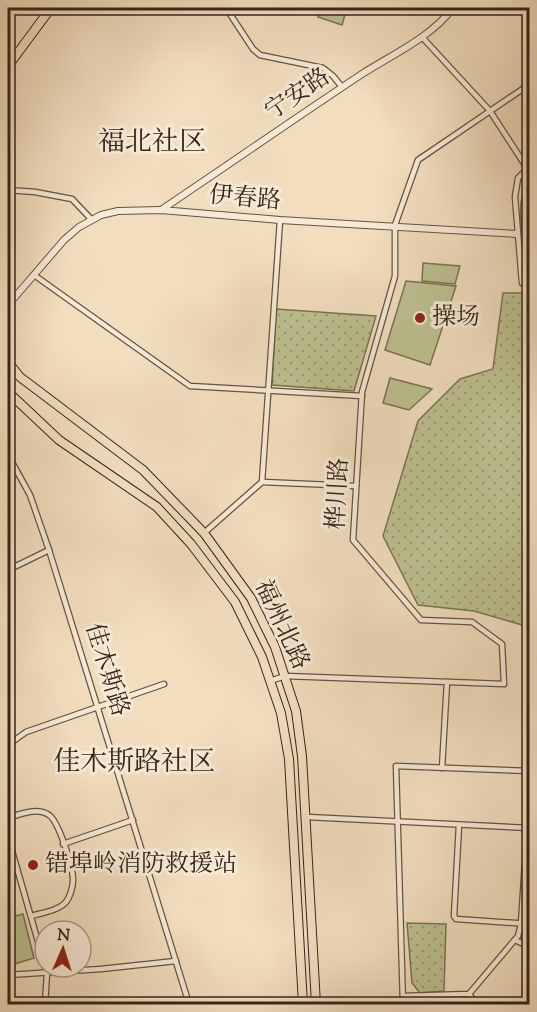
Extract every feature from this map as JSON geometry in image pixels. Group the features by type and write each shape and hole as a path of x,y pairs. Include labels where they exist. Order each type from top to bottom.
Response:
{"highway":[{"path":"8,66 51,8"}],"main road":[{"name":"福州北路","path":"8,362 20,377 143,470 204,533 251,598 274,647 296,711 307,817 316,1005"},
{"name":"福州北路","path":"8,392 59,440 157,507 184,537 235,602 262,657 281,713 289,759 303,1005"}],"street":[{"path":"226,8 253,49 260,55 323,68 342,87"},
{"name":"宁安路","path":"161,210 342,87 422,37 442,21 453,8"},
{"path":"422,37 490,111 528,167 518,178 515,197 522,283"},
{"name":"桦川路","path":"270,681 285,676 504,684 502,644 472,622 421,620 353,540 362,396 395,276 395,225 418,160 530,84"},
{"path":"8,190 72,199 91,219"},
{"name":"伊春路","path":"8,305 64,240 91,219 118,211 161,210 280,220 517,234"},
{"path":"262,482 280,220"},
{"path":"34,275 190,386 362,396"},
{"name":"佳木斯路","path":"8,455 30,495 50,550 189,1005"},
{"path":"204,533 262,482 356,486"},
{"path":"8,570 50,550"},
{"path":"442,768 447,682"},
{"path":"8,745 26,732 164,684"},
{"path":"403,1005 396,766 530,771"},
{"path":"403,996 469,994 518,936 521,924 530,784"},
{"path":"8,818 27,812 41,811 50,815 57,824 73,878 65,903 58,908 31,916"},
{"path":"307,817 528,828"},
{"path":"63,844 133,820"},
{"path":"459,825 454,916 530,924"},
{"path":"8,837 33,923"},
{"path":"8,862 14,860"},
{"path":"515,940 529,946"},
{"path":"93,969 176,961"},
{"path":"8,975 33,970"},
{"path":"45,1005 46,979"},
{"path":"469,994 476,1005"}],"green space":[{"path":"320,8 336,8 346,11 342,25 318,17"},
{"path":"529,183 529,263 524,243 521,210 524,190"},
{"name":"操场","path":"423,263 460,266 455,284 422,281"},
{"name":"操场","path":"406,281 456,286 430,365 385,350"},
{"path":"503,293 529,293 529,627 474,611 418,605 383,536 418,421 460,379 493,369"},
{"path":"276,309 376,316 354,391 272,385"},
{"name":"操场","path":"390,378 432,389 409,410 383,403"},
{"path":"23,914 33,958 8,966 8,918"},
{"path":"407,923 446,924 444,991 420,993 412,983"}],"place":[{"name":"操场","path":"420,318"},
{"name":"错埠岭消防救援站","path":"33,865"}],"district":[{"name":"福北社区","path":"152,143"},
{"name":"佳木斯路社区","path":"134,763"}]}
